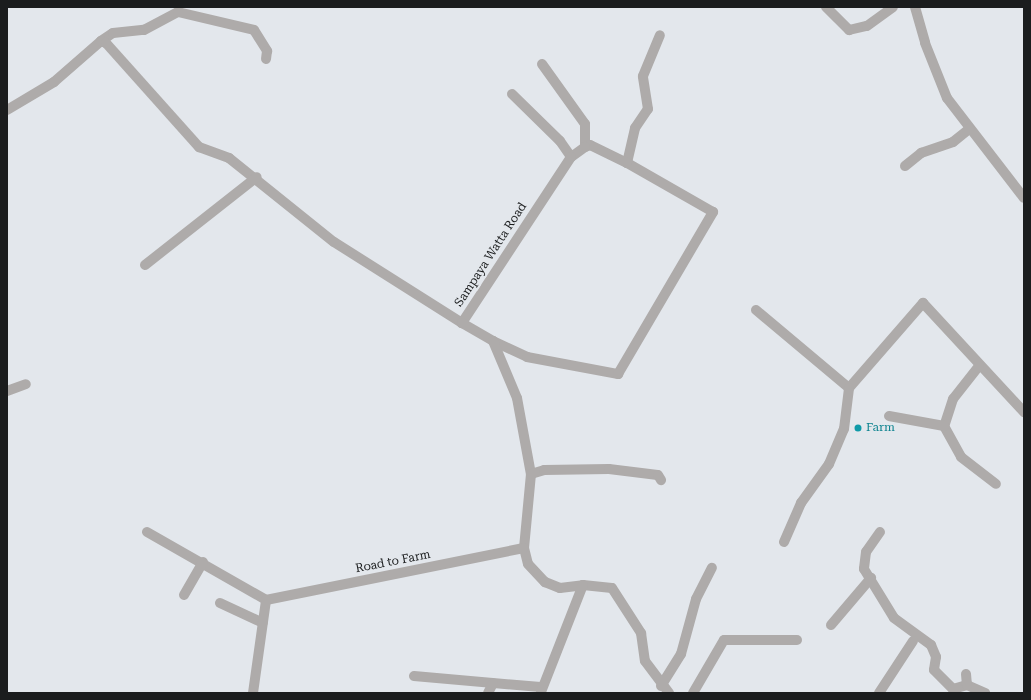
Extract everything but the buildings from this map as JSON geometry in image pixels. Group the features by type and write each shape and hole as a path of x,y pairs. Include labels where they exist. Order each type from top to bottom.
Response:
{"street":[{"path":"826,7 849,30 867,26 893,7"},
{"path":"915,7 925,42 947,98 969,129 1024,198"},
{"path":"7,110 54,82 113,33 144,30 178,12 254,30 268,51 266,59"},
{"path":"542,64 585,124 585,147 590,145 627,163 636,128 648,110 643,76 660,35"},
{"path":"101,42 199,147 229,158 257,177 334,242 462,323"},
{"path":"512,94 560,141 571,157"},
{"path":"905,166 921,153 953,142 969,129"},
{"name":"Sampaya Watta Road","path":"585,147 571,157 462,323 493,341 527,357 618,374 713,212 627,163"},
{"path":"145,265 257,177"},
{"path":"784,542 801,503 829,464 844,429 849,388 923,303 979,366 1024,412"},
{"path":"756,310 849,388"},
{"path":"493,341 517,398 531,474 524,548 528,564 545,582 560,588 583,585 612,588 641,633 645,661 661,686 669,693"},
{"path":"979,366 953,399 944,426 962,457 996,484"},
{"path":"7,391 26,384"},
{"path":"889,416 944,426"},
{"path":"531,474 544,470 609,469 658,475 661,480"},
{"path":"147,532 203,562 266,600 253,693"},
{"path":"880,532 864,562 871,578 894,618 931,645 936,657 934,670 953,689 967,685 986,693"},
{"name":"Road to Farm","path":"266,600 524,548"},
{"path":"184,595 203,562"},
{"path":"661,686 681,654 696,599 712,568"},
{"path":"832,625 871,578"},
{"path":"414,676 493,683 541,690 583,585"},
{"path":"220,602 263,623"},
{"path":"693,693 724,640 797,640"},
{"path":"879,693 913,641"},
{"path":"966,674 967,685"},
{"path":"488,693 493,683"}],"place":[{"name":"Farm","path":"858,428"}]}
